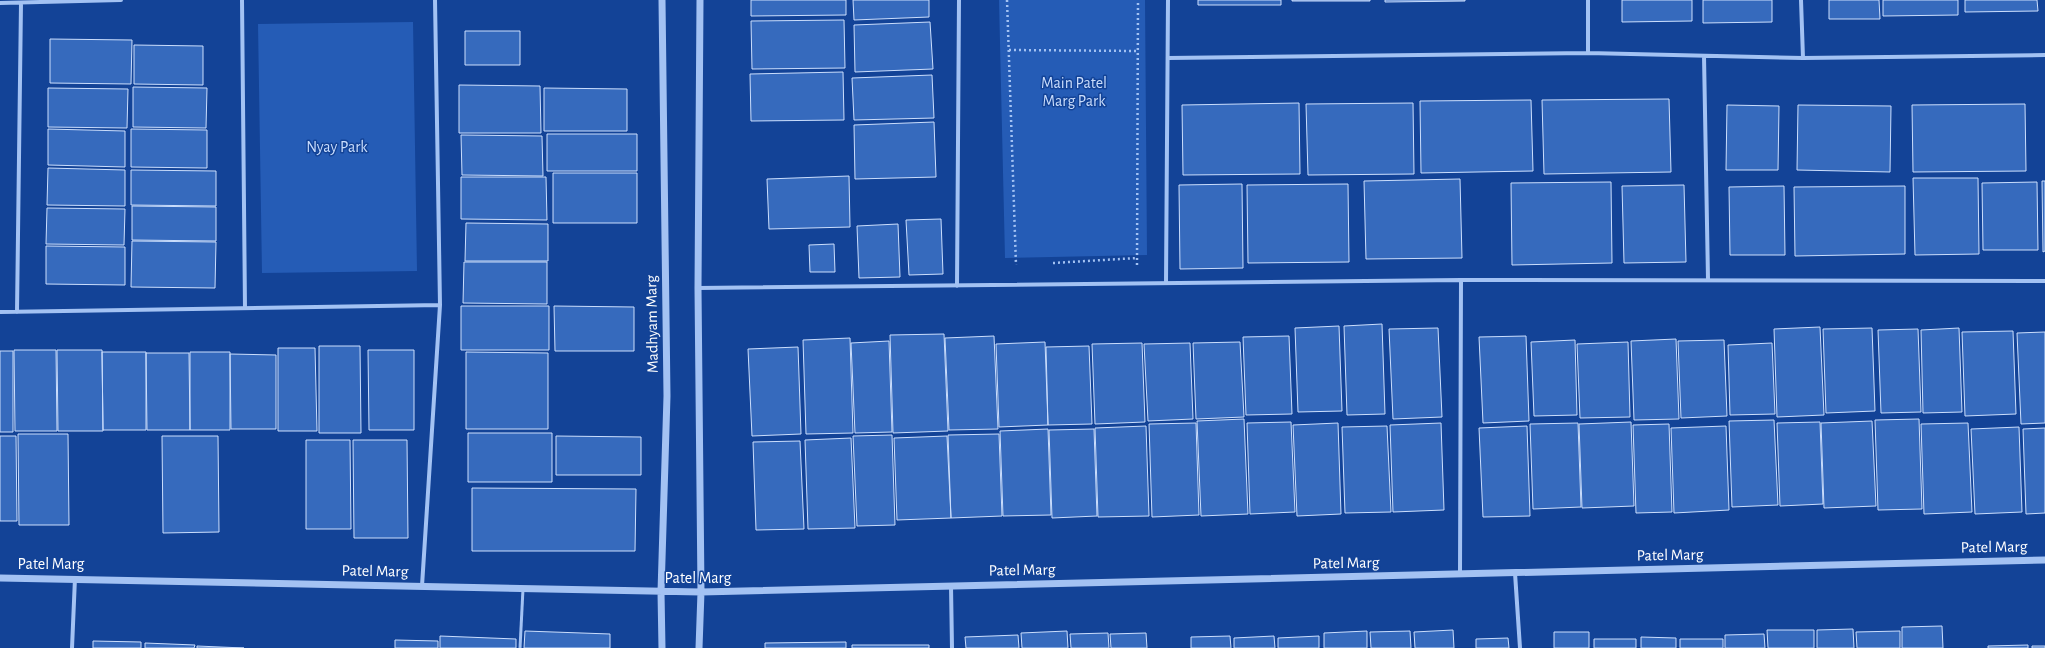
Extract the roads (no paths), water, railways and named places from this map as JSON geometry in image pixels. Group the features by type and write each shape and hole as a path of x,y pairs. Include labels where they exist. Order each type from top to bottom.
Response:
{"street":[{"path":"0,3 121,0"},
{"path":"242,0 245,308"},
{"path":"422,586 440,305 435,0"},
{"name":"Madhyam Marg","path":"662,0 667,396 661,592 662,648"},
{"path":"699,648 698,288 700,0"},
{"path":"957,286 959,0"},
{"path":"1166,283 1168,0"},
{"path":"1588,0 1588,53"},
{"path":"1801,0 1803,58"},
{"path":"17,312 21,3"},
{"path":"1168,58 1588,53 1803,58 2045,55"},
{"path":"1704,56 1708,280"},
{"path":"698,288 1461,280 2045,281"},
{"path":"1460,574 1461,280"},
{"path":"0,312 440,305"},
{"name":"Patel Marg","path":"0,578 75,578 700,592 2045,560"},
{"path":"1515,573 1520,648"},
{"path":"72,648 75,578"},
{"path":"952,586 952,648"}],"lane":[{"path":"520,648 523,589"}],"park label":[{"name":"Main Patel Marg Park","path":"1074,92"},
{"name":"Nyay Park","path":"337,147"}]}
